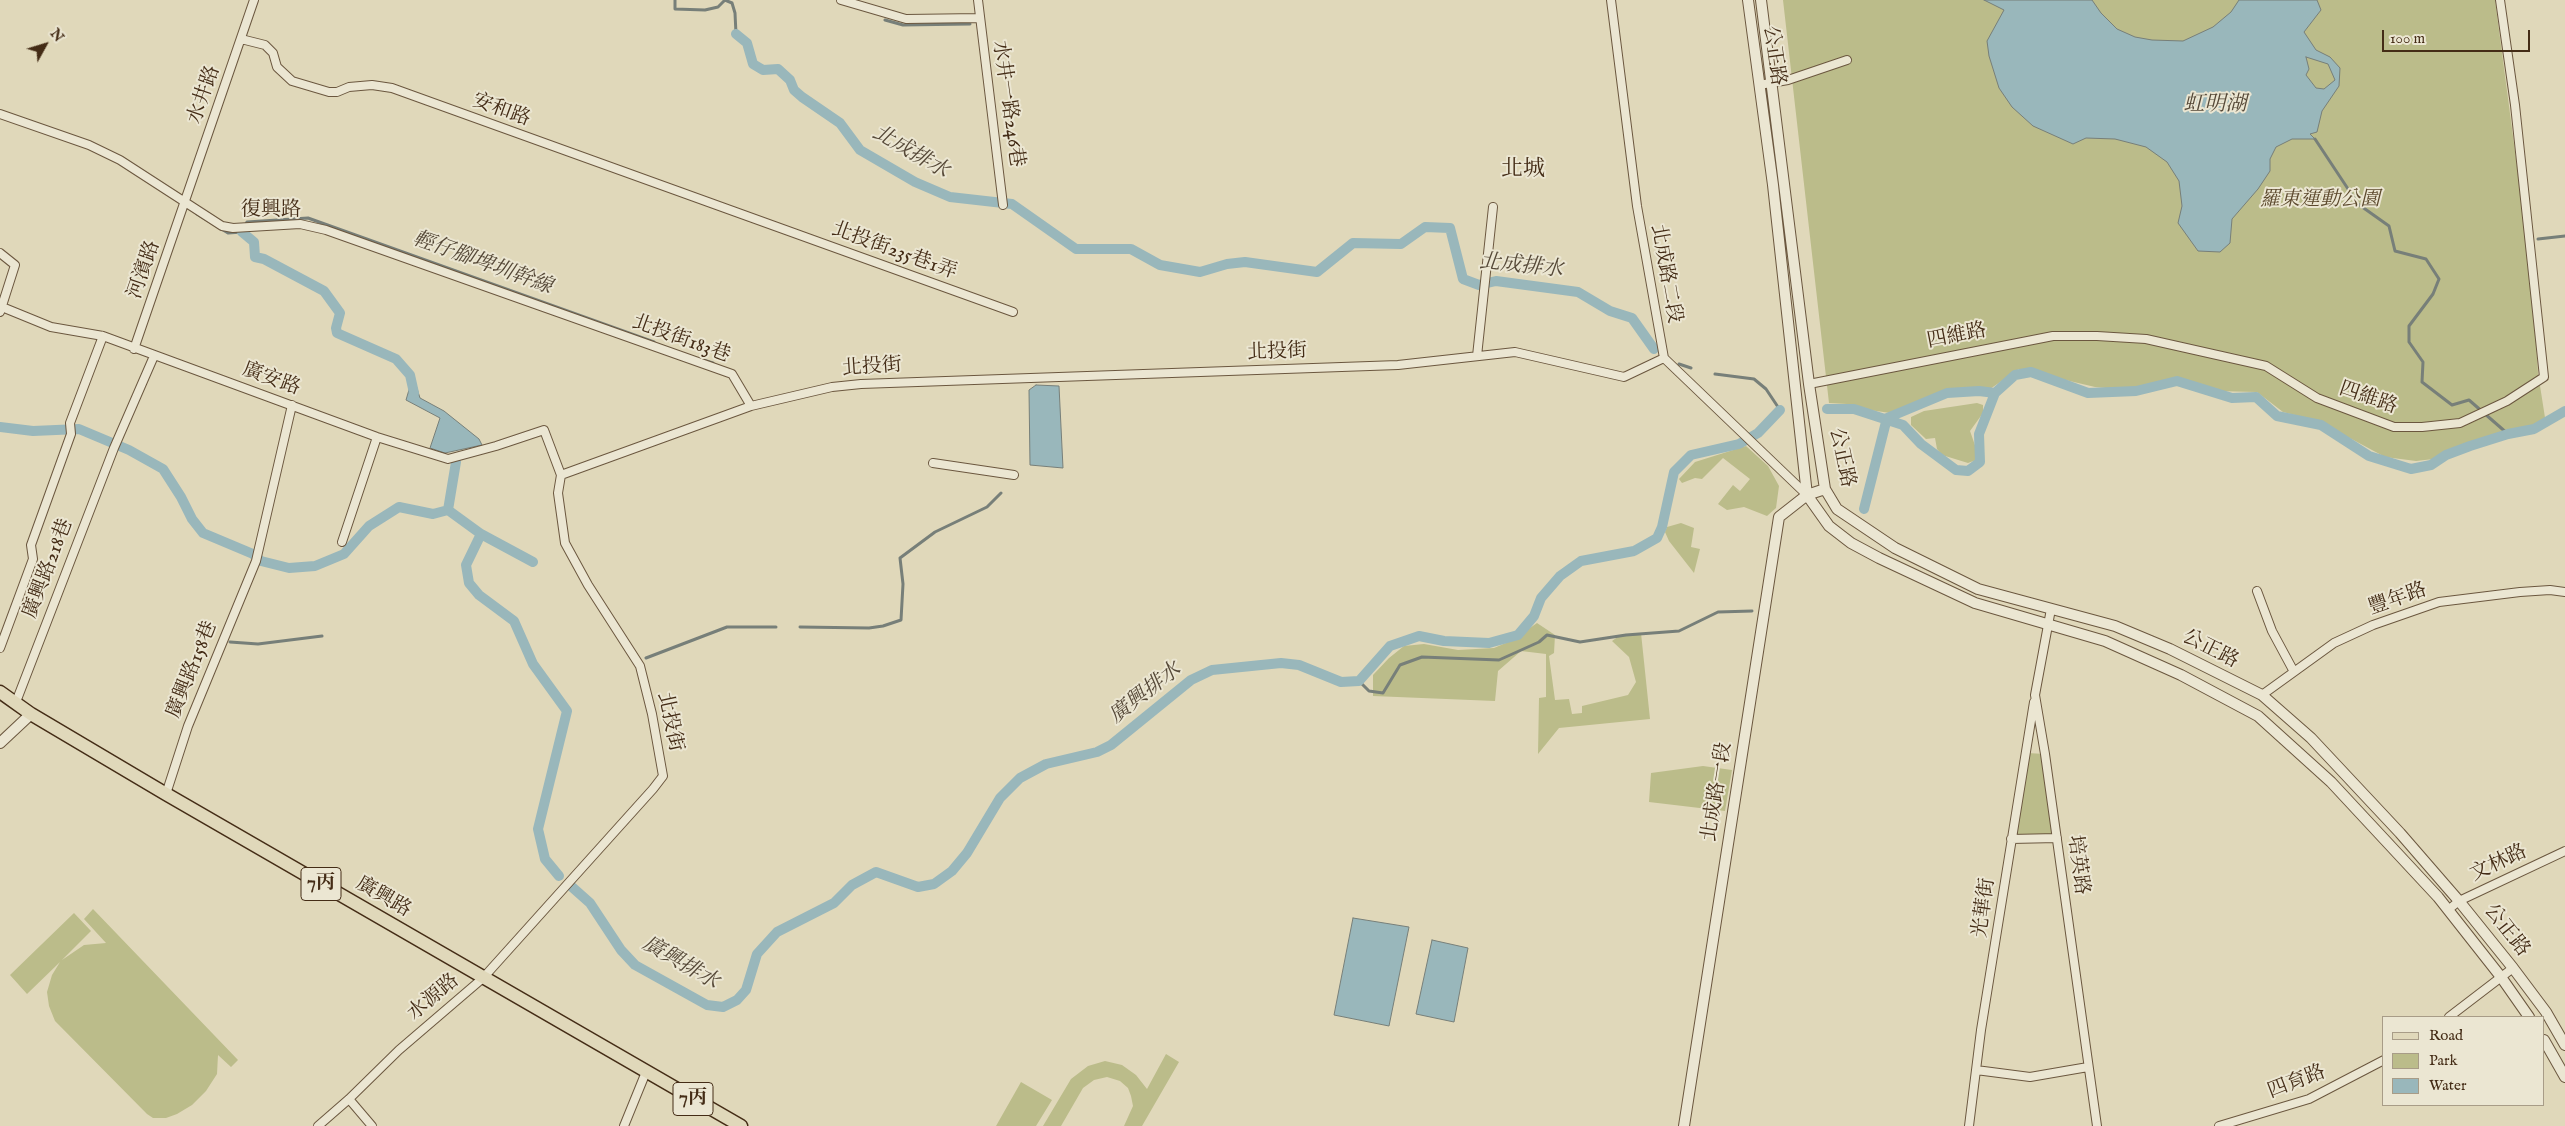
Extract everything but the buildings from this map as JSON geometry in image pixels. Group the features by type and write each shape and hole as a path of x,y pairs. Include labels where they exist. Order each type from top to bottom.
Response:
{"main road":[{"name":"廣興路","path":"0,692 30,714 646,1072"},
{"name":"7丙","path":"646,1072 741,1126"}],"street":[{"name":"水井路","path":"185,201 254,0"},
{"path":"841,0 906,19 979,18"},
{"name":"水井一路246巷","path":"978,0 1003,205"},
{"name":"北成路二段","path":"1611,0 1636,206 1664,358"},
{"name":"公正路","path":"1748,0 1773,185 1807,495 1829,526 1858,547 1975,603 2105,642 2181,674 2258,716 2332,782 2448,910 2501,977 2527,1016"},
{"name":"公正路","path":"1761,0 1809,384 1825,489 1837,509 1895,548 1978,589 2115,626 2161,645 2262,695 2311,738 2400,833 2460,901 2562,1034 2565,1044"},
{"name":"四維路","path":"1809,384 2053,336 2116,337 2146,339 2266,366 2317,398 2394,427 2422,427 2460,423 2507,401 2544,377 2517,124 2500,0"},
{"name":"安和路","path":"241,39 265,45 273,53 277,67 292,81 329,92 337,92 350,87 372,85 392,88 763,223"},
{"path":"1758,84 1788,80 1847,60"},
{"name":"復興路","path":"0,114 89,145 140,171 222,226 234,228 300,224 326,230 612,333"},
{"name":"河濱路","path":"134,349 185,201"},
{"path":"1477,356 1493,207"},
{"name":"北投街235巷1弄","path":"763,223 1013,312"},
{"name":"廣安路","path":"0,254 15,265 1,310 51,327 103,336 377,437 448,459 544,430 561,475"},
{"name":"北投街183巷","path":"612,333 732,374 751,406"},
{"path":"0,648 33,559 31,545 71,434 70,422 103,336"},
{"name":"北投街","path":"564,887 663,776 652,714 640,666 588,585 565,543 558,493 561,475 751,406 832,387 861,384 1398,365 1515,352 1624,378 1664,358"},
{"name":"廣興路218巷","path":"16,702 114,448 154,356"},
{"path":"1664,358 1807,495"},
{"path":"1794,385 1809,384"},
{"name":"廣興路158巷","path":"166,794 188,726 256,561 292,405"},
{"path":"342,542 377,437"},
{"path":"933,463 1014,475"},
{"name":"北成路一段","path":"1684,1126 1779,517 1807,495 1825,489"},
{"name":"豐年路","path":"2262,695 2293,670 2334,642 2373,625 2439,602 2485,595 2550,590 2565,592"},
{"path":"2257,591 2272,631 2293,670"},
{"name":"培英路","path":"2051,609 2034,695 2057,838 2097,1126"},
{"name":"光華街","path":"1969,1126 2034,695"},
{"path":"0,743 30,714"},
{"path":"2011,839 2057,838"},
{"name":"文林路","path":"2448,910 2460,901 2565,851"},
{"name":"水源路","path":"318,1126 350,1099 399,1050 483,978 564,887"},
{"path":"2450,1016 2513,968"},
{"path":"2545,1042 2565,1077"},
{"name":"四育路","path":"2219,1126 2309,1100 2382,1061"},
{"path":"1976,1070 2030,1077 2088,1067"},
{"path":"624,1126 646,1072"},
{"path":"350,1099 372,1126"}],"green space":[{"name":"羅東運動公園","path":"1783,0 2495,0 2532,280 2538,373 2546,424 2503,433 2451,457 2416,461 2385,457 2318,421 2283,412 2257,392 2215,391 2171,382 2128,390 2095,387 2019,369 1990,389 1931,397 1897,414 1856,408 1847,404 1829,403"},
{"path":"1977,403 1983,405 1983,413 1970,431 1977,451 1976,460 1968,463 1942,455 1937,449 1935,438 1926,439 1911,425 1911,417 1924,411"},
{"path":"1746,446 1768,466 1779,486 1776,508 1767,516 1744,507 1727,510 1718,504 1733,485 1740,491 1750,479 1723,458 1702,479 1695,478 1682,483 1679,479 1695,462"},
{"path":"1681,523 1694,528 1691,547 1700,549 1694,573 1669,541 1665,532 1667,527"},
{"path":"1537,623 1555,635 1554,653 1549,656 1555,700 1569,699 1572,714 1582,713 1582,706 1628,695 1636,682 1629,657 1612,641 1619,636 1641,633 1650,719 1559,728 1538,754 1539,698 1546,697 1546,654 1521,651 1498,671 1495,701 1373,696 1373,675 1404,646 1424,644 1458,650 1494,648 1513,640"},
{"path":"2027,753 2045,754 2057,838 2011,839"},
{"path":"1703,766 1732,770 1725,811 1649,802 1651,773"},
{"path":"93,909 238,1060 231,1067 218,1055 217,1074 206,1091 192,1105 177,1114 166,1118 153,1118 147,1114 55,1021 49,1006 47,992 52,975 60,962 27,994 10,975 74,913 91,931 62,960 84,945 106,943 84,919"},
{"path":"1166,1054 1179,1062 1142,1126 1124,1126 1133,1106 1131,1096 1128,1088 1120,1081 1107,1077 1094,1080 1083,1088 1061,1126 1043,1126 1071,1079 1088,1066 1105,1061 1122,1065 1136,1075 1147,1089"},
{"path":"1021,1082 1052,1100 1036,1126 996,1126"}],"water":[{"name":"虹明湖","path":"1984,0 2092,0 2101,13 2117,29 2135,37 2152,40 2183,41 2213,27 2231,12 2239,0 2317,0 2321,10 2304,32 2316,50 2330,57 2340,68 2339,86 2322,111 2317,132 2310,134 2315,139 2292,139 2276,147 2270,159 2270,171 2258,189 2232,219 2230,243 2220,252 2198,251 2178,223 2182,206 2179,181 2167,162 2146,147 2115,139 2086,138 2073,144 2033,126 2012,107 1999,88 1989,56 1987,41 2004,10","holes":["2306,57 2328,64 2335,80 2324,89 2316,88 2306,75 2309,69"]},
{"path":"413,376 420,398 444,411 479,439 482,445 445,453 430,448 440,418 406,400"},
{"path":"1036,385 1059,386 1063,468 1030,465 1029,390"},
{"path":"1353,918 1409,927 1389,1026 1334,1015"},
{"path":"1432,940 1468,948 1454,1022 1416,1014"}],"waterway":[{"name":"北成排水","path":"675,0 675,9 705,10 718,7 725,0 732,3 735,13 736,34"},
{"path":"885,20 903,25 970,24"},
{"name":"北成排水","path":"736,34 747,43 753,64 763,70 778,69 790,80 794,90 802,97 840,123 860,150 915,182 950,197 1012,204 1076,249 1131,249 1160,265 1200,272 1227,264 1245,262 1317,272 1353,243 1401,244 1425,227 1450,228 1463,279 1479,285 1496,281 1578,292 1610,311 1632,318 1654,349"},
{"path":"2315,139 2358,204 2389,226 2395,251 2426,259 2439,279 2433,294 2409,326 2409,342 2423,362 2422,382 2452,405 2469,400 2508,434"},
{"name":"輕仔腳埤圳幹線","path":"197,214 228,233 242,232 247,222 308,218 654,342"},
{"path":"242,232 254,242 255,257 264,259 324,291 340,313 336,328 337,333 396,359 410,375 414,393"},
{"path":"2538,239 2565,236"},
{"name":"輕仔腳埤圳幹線","path":"700,359 713,363"},
{"name":"北成排水","path":"1679,364 1691,368"},
{"path":"1827,409 1854,409 1903,425 1921,444 1956,470 1968,471 1980,462 1979,434 1995,393 2015,375 2031,372 2088,393 2136,391 2177,381 2232,398 2256,397 2277,416 2321,425 2369,456 2411,469 2431,465 2446,455 2470,446 2508,434 2534,429 2565,411"},
{"name":"北成排水","path":"1715,374 1754,379 1766,389 1780,410"},
{"path":"1864,509 1887,418 1947,393 1979,391 1995,393"},
{"name":"廣興排水","path":"572,887 590,903 621,950 635,965 707,1005 723,1007 737,1000 746,990 757,954 777,932 834,903 852,885 876,872 918,887 934,884 952,871 967,853 1000,798 1020,778 1046,764 1097,752 1111,745 1191,680 1212,670 1281,663 1299,665 1341,682 1359,681 1390,646 1419,636 1444,641 1489,643 1518,635 1534,616 1541,598 1560,576 1581,561 1634,551 1657,538 1662,527 1674,472 1691,455 1739,444 1758,433 1780,410"},
{"path":"0,427 33,431 79,429 129,450 163,469 181,497 192,519 203,533 253,554 261,561 289,568 315,566 344,554 369,526 399,507 433,514 448,510"},
{"name":"廣興排水","path":"448,510 456,462"},
{"path":"800,627 869,628 901,620 903,584 900,558 935,532 987,507 1001,493"},
{"name":"廣興排水","path":"448,510 481,534 466,565 469,583 479,595 514,621 533,664 567,711 538,829 545,859 559,876"},
{"path":"481,534 533,562"},
{"path":"1359,681 1369,691 1383,693 1400,665 1422,657 1499,660 1539,642 1547,635 1580,642 1626,635 1679,631 1718,612 1752,611"},
{"path":"646,658 727,627 776,627"},
{"path":"230,642 258,644 322,636"}],"district":[{"name":"北城","path":"1523,170"}]}
